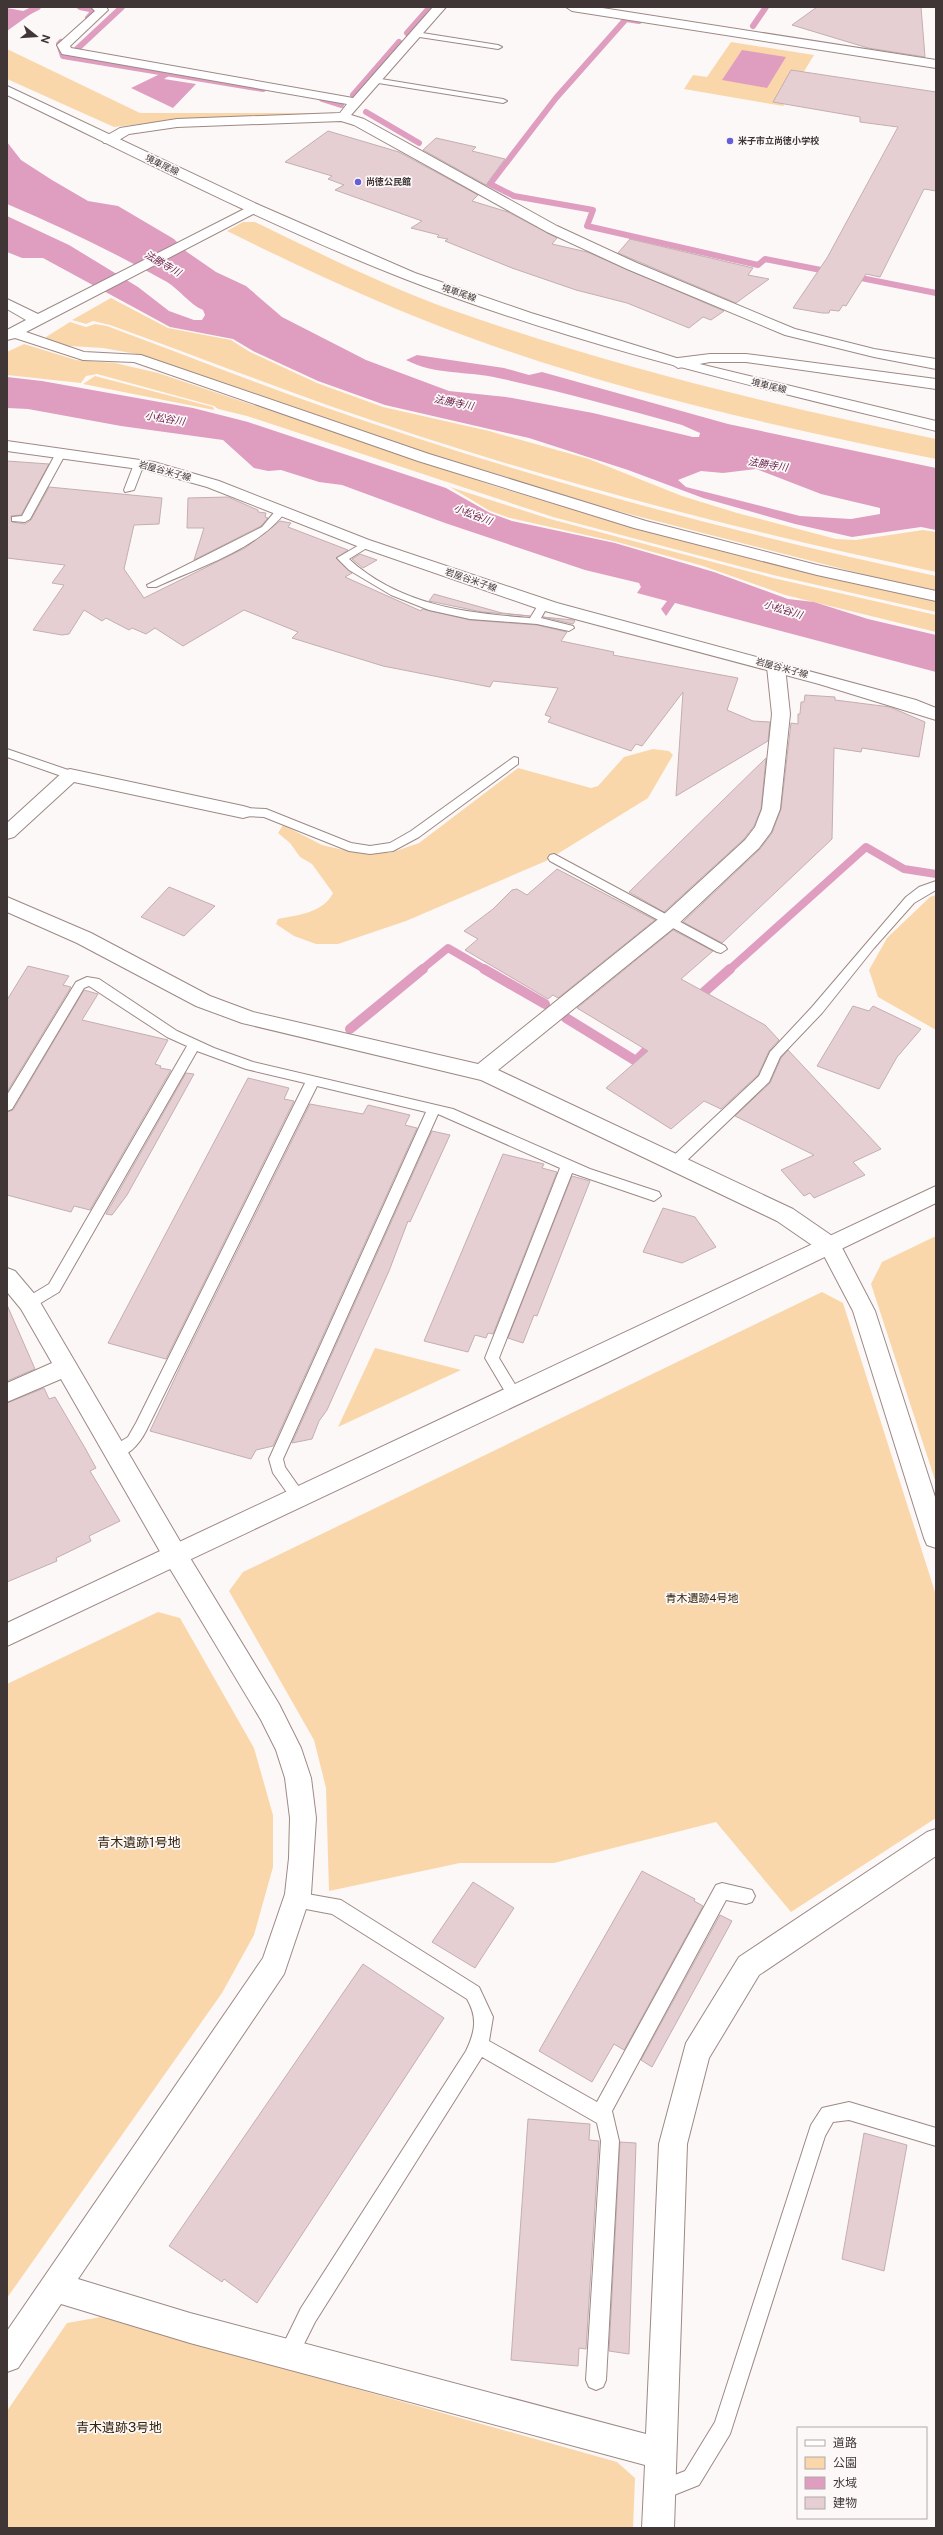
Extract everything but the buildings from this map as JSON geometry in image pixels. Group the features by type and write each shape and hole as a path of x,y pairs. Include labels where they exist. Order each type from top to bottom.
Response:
{"street":[{"path":"97,7 102,10 100,13 63,45 66,51 355,102"},
{"path":"342,117 440,7"},
{"path":"572,7 936,64"},
{"name":"境車尾線","path":"7,90 254,208 410,276 526,316 678,363 936,426"},
{"path":"109,140 126,131 177,123 342,117 359,122 552,229 632,266 790,332 874,353 936,363 931,383 746,358 710,358 678,363"},
{"path":"11,334 254,208"},
{"path":"7,303 37,320"},
{"path":"11,334 83,356 136,358 466,472 592,510 779,560 936,596"},
{"name":"岩屋谷米子線","path":"7,446 139,464 213,484 366,544 544,604 910,704 936,714"},
{"path":"482,1072 669,921 752,844 764,828 771,809 781,714 776,667"},
{"path":"7,833 70,775 243,812"},
{"path":"7,904 84,938 203,1001 249,1018 482,1072 785,1215 830,1246 864,1311 936,1538"},
{"path":"7,1635 515,1396 936,1194"},
{"path":"7,1277 29,1303 175,1555 270,1712 288,1748 298,1778 303,1818 302,1858 296,1900 274,1965 7,2358"},
{"path":"7,1393 66,1367"},
{"path":"658,2528 673,2144 696,2053 723,2006 749,1966 936,1841"},
{"path":"56,2287 190,2328 289,2353 660,2453"}],"lane":[{"path":"416,34 498,47"},
{"path":"375,80 503,101"},
{"path":"16,519 25,519 61,453"},
{"path":"130,490 139,464"},
{"path":"152,585 224,552 266,529 281,511"},
{"path":"366,544 342,558 381,586 424,607 459,616 533,622 534,620 569,628"},
{"path":"534,620 544,604"},
{"path":"7,753 70,775"},
{"path":"243,812 272,815 326,840 349,847 370,850 393,846 413,835 514,761"},
{"path":"554,858 720,949"},
{"path":"675,1163 764,1079 775,1055 817,1010 870,945 910,900 923,890 936,885"},
{"path":"7,1106 80,985 87,981 95,982 172,1034 251,1066 448,1112 568,1165 654,1196"},
{"path":"29,1303 54,1288 195,1044"},
{"path":"115,1452 133,1441 141,1427 313,1080"},
{"path":"298,1498 278,1469 276,1459 434,1108"},
{"path":"515,1396 492,1358 568,1165"},
{"path":"600,2114 722,1891 746,1896"},
{"path":"289,2353 308,2315 478,2045 484,2028 485,2015 473,1992 335,1906 296,1900"},
{"path":"478,2045 605,2117 610,2141 596,2380"},
{"path":"659,2491 692,2478 723,2427 817,2131 828,2114 849,2111 936,2137"}],"green space":[{"path":"731,42 814,55 783,106 684,89 693,75 707,77"},
{"path":"7,49 140,113 332,113 178,120 114,127 7,79"},
{"path":"243,222 255,222 352,269 427,301 571,349 752,398 936,439 936,459 701,407 585,376 528,358 471,338 378,301 227,231"},
{"path":"111,298 168,328 231,340 250,352 317,383 383,407 489,431 589,459 682,496 737,513 836,539 856,540 923,530 936,532 936,572 783,538 630,499 555,478 404,431 330,406 110,325 93,321 86,324 72,320"},
{"path":"70,322 86,327 95,324 107,326 327,408 553,480 706,522 936,576 936,593 598,506 436,457 142,355 103,348 69,346 47,340 46,337"},
{"path":"24,344 76,360 115,363 158,373 494,486 622,524 936,601 936,612 773,575 553,517 247,416 97,374 86,376 81,383 7,375 7,352"},
{"path":"95,376 213,407 214,410 83,384"},
{"path":"450,487 550,519 773,578 936,615 936,632 785,595 703,566 617,542 510,518 490,511"},
{"path":"653,749 669,751 673,755 648,798 546,861 406,921 338,944 316,944 294,936 276,924 278,919 302,914 316,909 329,900 333,893 312,864 300,857 290,843 278,833 283,825 322,845 352,852 390,853 419,843 518,768 591,788 598,786 624,757"},
{"path":"936,895 936,1030 878,997 869,970 887,938 930,897"},
{"path":"936,1236 936,1483 871,1284 882,1262"},
{"name":"青木遺跡4号地","path":"822,1292 843,1303 936,1595 936,1818 791,1912 716,1822 554,1863 460,1863 329,1891 326,1788 314,1740 229,1591 243,1572"},
{"path":"375,1348 461,1370 338,1427"},
{"name":"青木遺跡1号地","path":"158,1612 180,1618 254,1748 273,1815 273,1867 254,1935 222,1993 7,2298 7,1684"},
{"name":"青木遺跡3号地","path":"101,2317 617,2462 635,2478 633,2528 7,2528 7,2411 67,2323"}],"water":[{"path":"7,8 29,12 32,13 7,31"},
{"path":"742,50 786,57 767,88 722,80"},
{"path":"160,74 169,76 164,79 196,84 173,108 131,88"},
{"name":"法勝寺川","path":"7,142 21,160 52,180 88,201 118,206 174,239 187,252 216,272 246,286 282,317 366,360 449,391 506,397 593,413 693,437 699,437 700,433 682,425 590,400 498,378 428,368 406,360 417,355 504,368 529,375 542,372 728,424 936,468 936,530 921,527 852,537 795,524 703,498 628,470 529,438 385,405 318,381 253,351 233,339 170,327 43,258 22,258 7,252 7,216 69,245 138,287 169,311 194,320 202,320 205,315 203,310 193,304 167,282 88,241 7,204","holes":["756,469 821,494 880,508 880,514 851,519 800,516 686,487 678,480 701,471 723,473"]},
{"name":"小松谷川","path":"7,377 42,381 193,408 248,422 446,488 490,513 512,521 615,543 714,572 788,599 814,602 868,619 936,635 936,672 675,603 666,616 661,609 667,601 637,593 641,587 639,583 585,570 445,523 342,485 319,482 281,470 268,471 254,468 223,440 121,426 28,409 7,408"}],"waterway":[{"path":"18,17 38,7"},
{"path":"80,7 95,10 88,18"},
{"path":"77,49 122,7"},
{"path":"407,33 430,7"},
{"path":"753,26 766,7"},
{"path":"490,184 556,98 626,19 639,21"},
{"path":"61,42 59,44 63,56 263,89"},
{"path":"353,95 399,42"},
{"path":"322,99 341,105"},
{"path":"366,112 419,143"},
{"path":"490,184 514,196 593,210 587,226 758,265 765,259 831,272"},
{"path":"851,276 936,293"},
{"path":"729,970 866,847 904,869 936,874"},
{"path":"421,970 448,948 486,970"},
{"path":"350,1029 423,969"},
{"path":"484,969 545,1004"},
{"path":"694,1001 730,969"},
{"path":"566,1018 636,1061 655,1042"}],"place":[{"name":"米子市立尚徳小学校","path":"730,141"},
{"name":"尚徳公民館","path":"358,182"}]}
